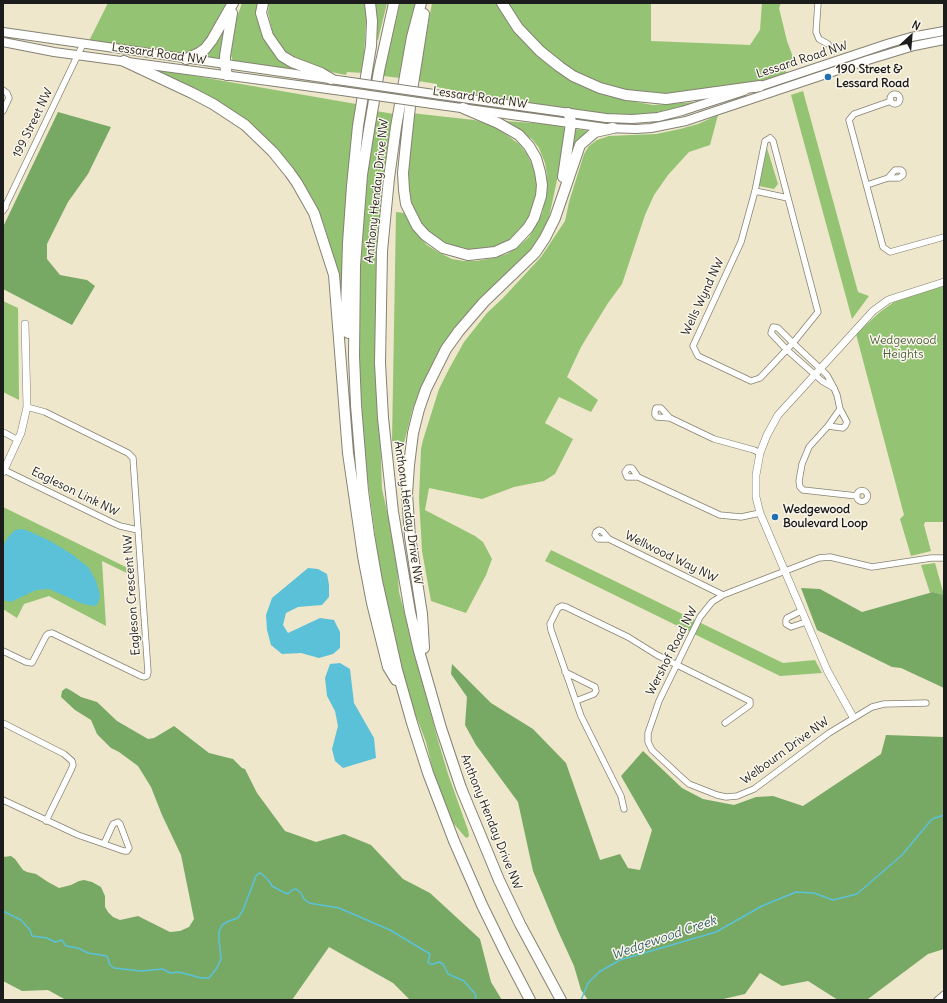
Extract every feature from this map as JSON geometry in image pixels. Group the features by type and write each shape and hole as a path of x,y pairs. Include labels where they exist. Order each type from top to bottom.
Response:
{"highway":[{"path":"186,59 205,49 234,3"},
{"path":"227,75 225,65 228,29 234,3"},
{"path":"263,3 262,13 268,36 282,56 292,62 321,73 331,80"},
{"path":"356,405 349,363 347,318 348,243 358,126 371,46 372,21 370,3"},
{"name":"Anthony Henday Drive NW","path":"394,3 375,91 366,145 355,265 354,308 356,405 369,535 386,625 403,692 428,773 454,841 482,905 530,1000"},
{"name":"Anthony Henday Drive NW","path":"421,3 405,76 389,178 382,251 380,362 382,418 393,512 410,612 425,674 461,788 499,880 539,961 561,1000"},
{"path":"427,3 415,67 406,143 403,173 406,204 417,226 425,235 443,248 468,255 495,252 513,244 531,223 541,196 542,185 540,172 536,158 529,146 519,136 498,122 463,108"},
{"path":"502,3 518,28 540,51 567,72 600,88 626,95 666,99 760,86"},
{"path":"124,62 192,92 245,125 273,152 298,183 314,213 334,276 348,453 363,556 372,603 388,667 403,692"},
{"path":"559,207 571,123 568,113"},
{"path":"425,674 422,614 410,537 407,494 408,465 413,433 419,409 426,389 446,349 477,310 535,253 552,228 580,145 595,132 614,128"}],"main road":[{"name":"Lessard Road NW","path":"3,32 568,113 612,118 647,118 682,111 890,43 911,37 944,31"},
{"name":"Lessard Road NW","path":"3,42 124,62 571,123 614,128 651,128 676,123 914,46 944,40"}],"street":[{"path":"818,3 816,32 819,39 828,44"},
{"name":"199 Street NW","path":"4,208 83,44"},
{"path":"3,90 7,93 9,98 3,111"},
{"path":"891,101 854,114 849,120 883,246 890,252 944,237"},
{"name":"Wells Wynd NW","path":"770,138 773,140 818,312 793,343 760,378 751,381 698,356 693,346 741,242 755,191 765,141 770,138"},
{"path":"867,185 888,178"},
{"path":"755,191 788,198"},
{"path":"853,717 827,670 760,513 756,497 756,482 760,453 767,435 778,415 857,328 880,305 902,295 944,282"},
{"path":"3,471 18,440 27,407 25,324"},
{"path":"828,426 845,426 847,422 840,409 837,395 834,388 827,375 778,328 773,327 771,333 786,349 822,381 834,388"},
{"name":"Eagleson Crescent NW","path":"3,651 26,662 32,663 46,636 52,633 141,676 147,676 148,672 135,467 132,455 45,412 27,407"},
{"path":"840,409 828,426 809,447 802,464 799,481 800,487 803,490 857,496"},
{"path":"670,418 714,439 760,453"},
{"path":"3,432 18,440"},
{"name":"Eagleson Link NW","path":"3,471 111,522 138,530"},
{"path":"638,477 720,515 740,517 760,513"},
{"name":"Wellwood Way NW","path":"609,539 722,594"},
{"name":"Wershof Road NW","path":"648,742 648,733 659,701 702,613 722,594 819,558 830,557 872,567 931,558 944,558"},
{"path":"624,809 621,796 581,716 565,672 550,626 557,610 562,606 566,607 628,637 653,653 676,665 750,701 750,705 725,723"},
{"path":"801,611 787,618 786,624 791,627 806,622"},
{"path":"565,672 595,687 596,691 594,694 576,701"},
{"name":"Welbourn Drive NW","path":"648,742 652,750 690,784 716,795 726,797 737,796 754,790 829,733 872,706 880,704 926,702"},
{"path":"3,723 64,754 72,761 72,770 46,821"},
{"path":"3,800 78,835 104,844 127,851 129,848 121,826 118,822 113,824 104,844"},
{"path":"937,1000 944,994"}],"green space":[{"path":"108,3 226,3 217,29 209,43 189,55 88,43"},
{"path":"242,3 260,3 263,34 270,48 294,69 233,62 231,55 236,20"},
{"path":"269,3 364,3 366,10 366,21 363,73 347,72 346,75 331,72 309,65 286,52 273,34 268,13"},
{"path":"374,3 387,3 378,40 375,39"},
{"path":"400,3 416,3 400,78 383,76"},
{"path":"432,3 497,3 514,31 525,43 552,68 571,80 625,100 653,105 696,103 657,114 632,116 614,115 503,100 437,87 437,84 418,81"},
{"path":"507,3 651,3 651,41 750,45 760,30 762,3 781,3 779,8 787,41 796,65 785,69 787,75 706,92 654,96 627,91 602,84 557,61 521,25"},
{"path":"224,28 221,59 199,58"},
{"path":"149,68 356,104 341,290 326,231 320,215 311,196 280,154"},
{"path":"803,91 858,292 869,296 852,319 791,95"},
{"path":"376,111 394,114 390,133 384,185 378,249 376,293 382,489 396,551 399,592 437,737 448,774 468,830 469,836 467,838 449,818 432,767 426,742 408,695 387,607 377,550 362,436 358,352 360,259 370,149"},
{"path":"58,112 111,127 88,174 68,202 47,244 47,259 60,275 87,280 95,286 72,325 3,289 3,227"},
{"path":"411,113 474,120 493,125 519,144 527,154 536,173 536,201 522,227 507,242 499,247 462,251 435,239 412,212 406,179"},
{"path":"718,115 710,145 689,152 668,175 654,195 645,215 622,284 608,303 581,347 567,377 598,400 591,412 559,397 545,423 573,439 555,474 544,481 514,487 482,499 429,488 425,510 475,536 483,542 492,559 486,575 466,613 431,601 422,551 419,499 421,449 439,389 464,342 487,313 541,257 565,221 569,202 584,154 589,146 597,140 609,136 656,134 698,124"},
{"path":"504,122 560,125 565,128 566,131 548,222 540,238 527,256 434,363 419,392 412,411 404,443 392,441 396,212 404,213 415,232 427,245 452,259 476,261 494,258 507,254 519,246 529,237 542,214 547,190 547,175 545,163 539,148 532,139"},
{"path":"575,129 589,131 578,141 572,154 571,153"},
{"path":"767,148 778,184 774,189 759,186"},
{"name":"Wedgewood Heights","path":"944,285 944,522 925,522 924,525 931,551 911,556 900,519 904,515 856,334 880,312 894,302"},
{"path":"3,301 18,308 19,400 3,392"},
{"path":"3,507 134,571 135,577 102,561 106,626 49,596 24,604 17,618 3,609"},
{"path":"551,550 783,663 815,660 822,673 780,676 545,561"},
{"path":"935,563 944,595 933,592 930,593 921,565"},
{"path":"801,588 820,589 862,612 933,592 944,595 944,688 901,668 892,667 817,630"},
{"path":"452,664 491,703 533,729 566,763 600,860 620,854 628,868 640,870 652,830 621,776 643,751 682,788 703,799 734,805 756,797 773,796 803,806 881,754 886,735 944,737 944,949 928,954 868,999 870,1000 838,1000 808,981 782,986 760,973 745,994 719,1000 588,1000 581,990 574,966 533,871 518,802 476,745 465,725 467,697 451,674"},
{"path":"66,688 81,697 97,702 117,721 148,739 154,738 174,726 209,753 233,759 245,769 257,793 285,831 316,842 344,834 371,845 403,879 430,893 480,939 491,982 502,1000 410,1000 393,983 329,947 292,1000 66,1000 48,990 22,991 3,981 3,857 11,856 23,870 36,874 59,888 84,880 92,882 101,887 105,896 105,907 108,912 113,917 120,920 138,916 170,932 180,931 189,927 194,919 181,855 162,815 151,787 138,766 111,748 97,734 91,720 75,710 61,697 62,691"}],"water":[{"path":"22,529 52,542 73,555 89,568 96,581 100,595 97,605 94,606 83,604 49,589 36,590 11,602 3,600 3,546 8,537 15,530"},
{"path":"308,568 318,569 327,574 329,597 322,605 298,607 286,613 283,625 288,633 320,618 334,620 340,632 340,648 333,654 319,658 301,653 282,654 271,645 267,630 266,615 272,598"},
{"path":"340,663 350,669 354,703 374,738 376,758 343,768 335,761 332,749 338,726 335,711 327,696 325,678 330,664"}],"waterway":[{"name":"Wedgewood Creek","path":"581,1000 588,983 599,972 620,960 716,932 762,906 796,892 814,893 833,900 857,894 902,855 932,819 944,815"},
{"name":"Wedgewood Creek","path":"3,911 21,920 30,930 32,936 47,938 55,942 62,940 66,946 78,948 88,953 107,956 110,965 114,968 141,971 163,969 170,973 179,972 201,978 209,978 217,968 221,959 219,932 222,925 238,918 243,910 256,876 259,873 262,874 272,886 283,892 288,894 292,890 296,889 309,903 339,908 390,930 430,954 428,962 430,964 439,962 443,964 448,974 464,981 476,995 475,1000"}],"place":[{"name":"190 Street & Lessard Road","path":"828,77"},
{"name":"Wedgewood Boulevard Loop","path":"775,517"}]}
